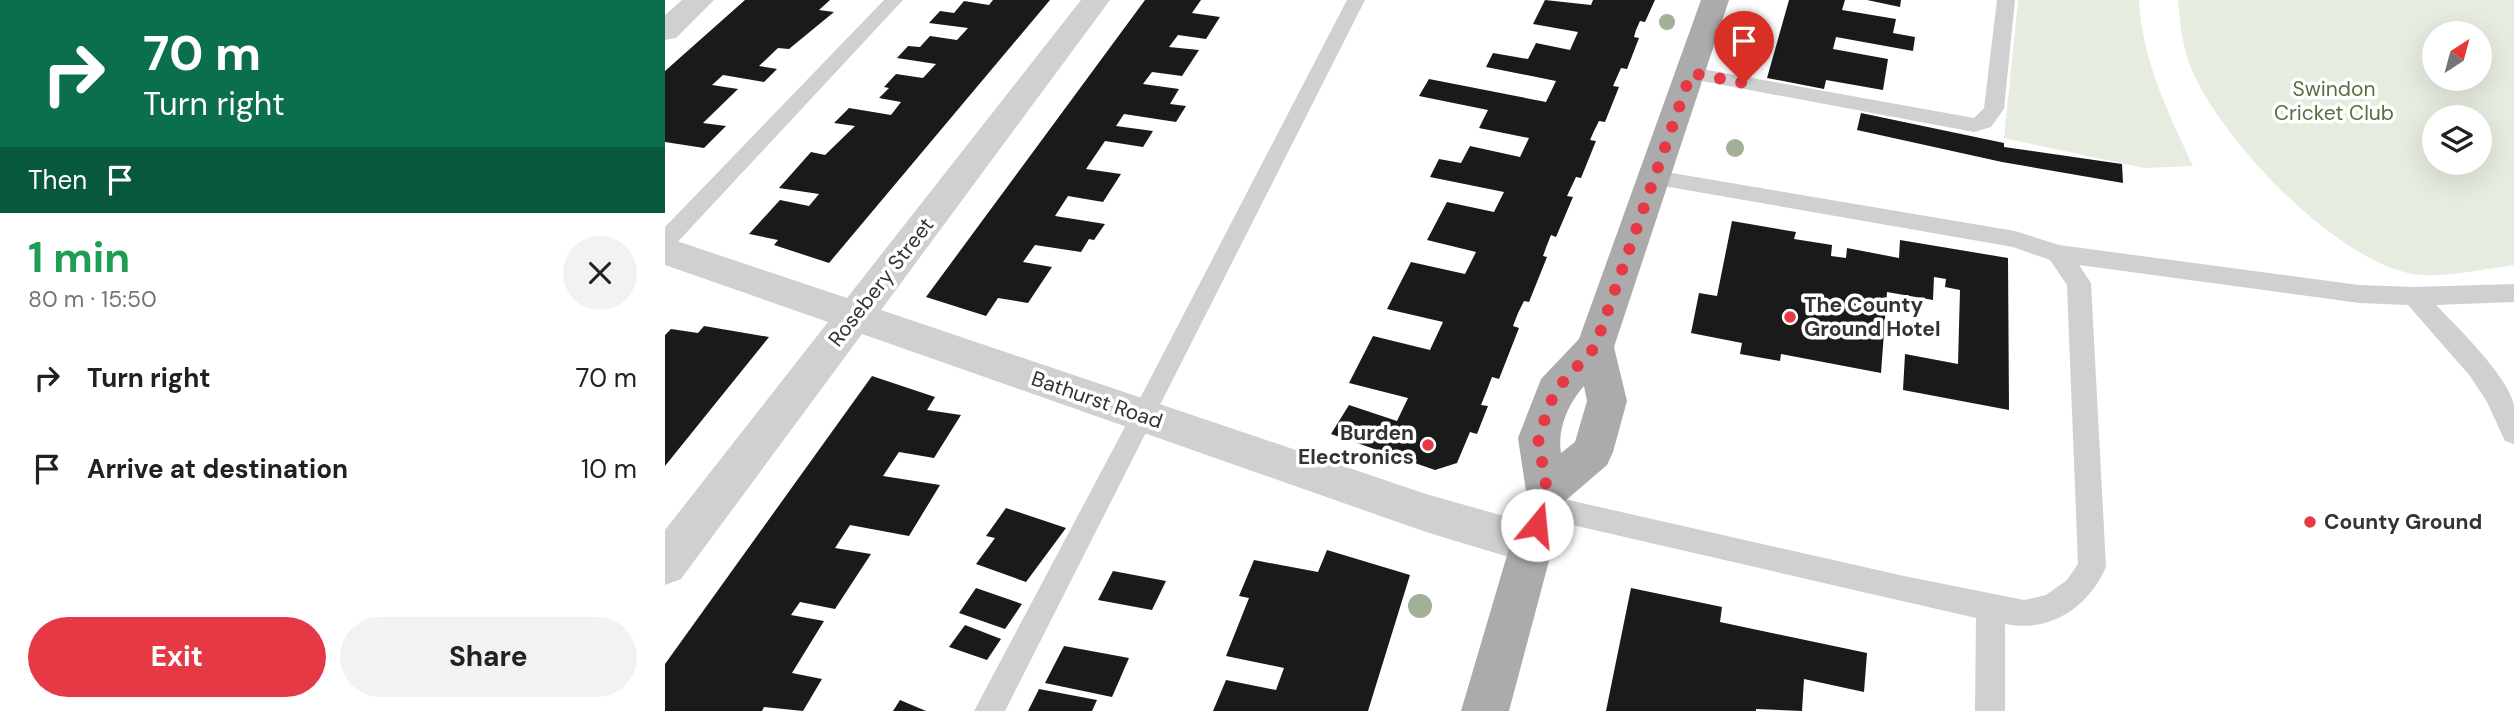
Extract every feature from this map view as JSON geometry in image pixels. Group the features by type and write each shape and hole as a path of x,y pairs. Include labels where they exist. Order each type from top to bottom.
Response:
{"main road":[{"path":"1485,711 1540,514 1538,438 1555,391 1595,347 1715,0"},
{"path":"1540,514 1592,452 1607,401 1595,347"}],"street":[{"path":"665,31 700,0"},
{"name":"Rosebery Street","path":"665,564 1096,0"},
{"name":"Bathurst Road","path":"665,251 1426,513 1540,514"}],"lane":[{"path":"665,241 894,0"},
{"path":"989,711 1144,416 1356,0"},
{"path":"1691,73 1974,125 1984,122 1994,108 2006,0"},
{"path":"1654,178 2015,239 2058,254 2273,284 2359,294 2414,296 2514,293"},
{"path":"1540,514 1991,610 2024,614 2052,608 2077,590 2092,567 2079,283 2058,254"},
{"path":"2414,296 2479,369 2497,396 2514,433"},
{"path":"1990,711 1991,610"}],"green space":[{"path":"2018,0 2139,0 2151,65 2193,166 2144,168 2004,138"},
{"name":"Swindon Cricket Club","path":"2178,0 2514,0 2514,265 2447,275 2420,275 2378,262 2346,244 2284,192 2229,131 2193,73 2183,37"}],"building":[{"path":"745,0 830,0 819,10 834,12 789,49 778,48 759,66 777,69 764,82 723,75 712,85 738,89 703,123 726,126 704,148 665,142 665,71"},
{"path":"993,0 1050,0 829,263 774,245 778,240 749,234 780,200 809,206 819,194 779,188 811,152 825,155 855,126 834,123 849,108 891,115 901,102 879,98 889,88 884,87 896,74 923,78 936,64 897,58 908,46 920,47 930,36 957,40 968,28 929,23 940,11 954,13 964,1 989,5"},
{"path":"1145,0 1201,0 1192,13 1220,17 1206,39 1178,35 1169,47 1199,50 1182,76 1152,72 1143,84 1179,89 1170,104 1186,106 1176,122 1124,114 1116,126 1153,131 1143,147 1105,141 1086,169 1121,174 1103,202 1068,196 1055,216 1105,224 1094,240 1089,239 1081,252 1035,245 1023,262 1052,267 1028,303 998,298 986,316 926,297"},
{"path":"1545,0 1591,5 1593,0 1655,0 1645,22 1640,21 1636,30 1634,37 1639,38 1627,69 1621,68 1613,86 1619,87 1605,122 1599,121 1590,140 1596,141 1581,178 1576,177 1567,196 1573,197 1556,237 1551,235 1543,256 1547,257 1529,302 1524,301 1518,313 1513,326 1519,328 1499,379 1492,377 1481,405 1488,406 1477,434 1470,432 1457,463 1435,470 1331,434 1349,405 1397,421 1408,398 1349,383 1373,336 1430,350 1443,322 1387,309 1411,262 1465,274 1476,252 1427,240 1447,202 1494,212 1504,192 1430,177 1439,159 1461,163 1470,146 1520,157 1529,138 1479,128 1488,110 1419,96 1429,79 1546,102 1556,81 1486,67 1493,53 1528,59 1536,43 1570,50 1578,32 1533,24"},
{"path":"1789,0 1845,0 1842,10 1896,19 1893,33 1915,37 1913,51 1836,37 1833,49 1888,59 1883,90 1826,80 1824,89 1767,78"},
{"path":"1867,0 1901,0 1900,7"},
{"path":"1861,113 2004,143 2004,147 2122,164 2123,183 2002,162 1857,130"},
{"name":"The County Ground Hotel","path":"1732,221 1796,232 1794,239 1832,245 1831,256 1846,258 1847,248 1899,258 1900,240 2008,258 2009,410 1903,390 1905,354 1958,364 1960,290 1945,287 1946,279 1934,277 1933,300 1887,292 1881,373 1781,354 1780,361 1740,354 1742,343 1691,333 1699,293 1717,296"},
{"path":"704,326 769,337 665,466 665,335 671,329 698,333"},
{"path":"872,376 935,397 927,410 961,415 934,458 899,452 883,476 940,485 909,536 850,525 835,548 871,554 835,609 800,602 791,615 824,621 792,673 822,679 803,711 764,707 762,711 665,711 665,664"},
{"path":"1006,508 1066,528 1026,582 976,564 995,538 986,536"},
{"path":"1327,550 1410,575 1368,711 1213,711 1226,680 1276,690 1284,668 1226,656 1249,598 1239,596 1254,560 1318,572"},
{"path":"1113,571 1166,581 1152,610 1098,600"},
{"path":"976,588 1022,604 1005,629 959,613"},
{"path":"1631,588 1722,607 1720,622 1867,653 1864,692 1804,679 1802,711 1606,711"},
{"path":"965,625 1001,639 987,660 949,647"},
{"path":"1064,646 1129,658 1112,697 1045,683"},
{"path":"1039,689 1097,700 1092,711 1028,711"},
{"path":"900,700 926,711 893,711"}],"place":[{"name":"The County Ground Hotel","path":"1790,317"},
{"name":"Burden Electronics","path":"1428,445"},
{"name":"County Ground","path":"2310,522"}],"route":[{"path":"1537,525 1547,491 1538,438 1555,391 1595,347 1691,73 1744,83"}]}
